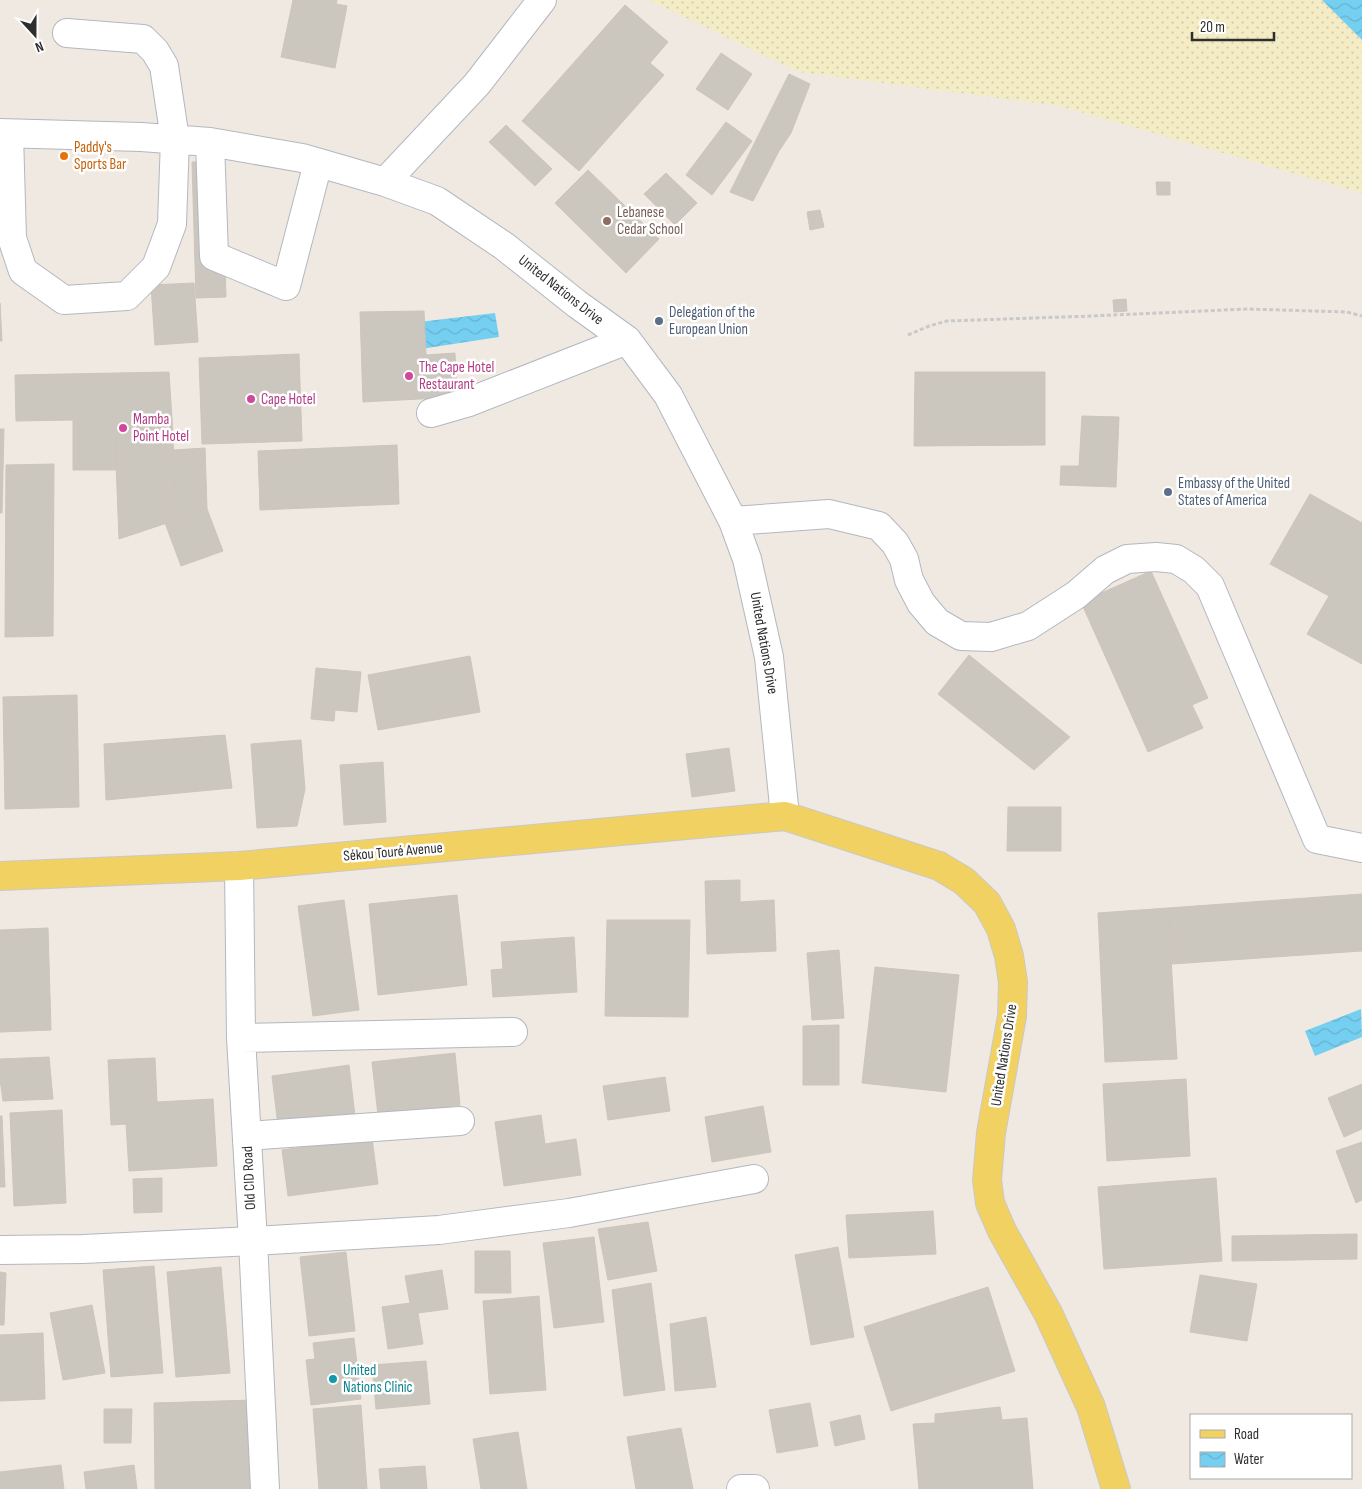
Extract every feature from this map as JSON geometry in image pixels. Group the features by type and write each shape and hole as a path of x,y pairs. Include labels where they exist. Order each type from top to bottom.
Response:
{"main road":[{"name":"Sékou Touré Avenue","path":"0,876 239,866 785,816"},
{"name":"United Nations Drive","path":"785,816 939,866 964,881 987,903 1001,929 1009,956 1013,982 1012,1016 991,1133 987,1180 990,1203 1002,1231 1048,1313 1091,1407 1116,1489"}],"street":[{"path":"384,182 477,84 542,0"},
{"path":"4,134 12,238 23,271 64,300 127,296 156,266 172,224 175,139 164,66 155,51 143,39 67,33"},
{"name":"United Nations Drive","path":"4,134 142,136 210,142 318,163 384,182 437,201 504,246 577,304 627,340 668,395 733,521 747,559 769,657 785,816"},
{"path":"210,142 214,256 286,286 318,163"},
{"path":"431,413 470,402 627,340"},
{"path":"733,521 829,514 879,526 895,542 904,559 909,580 921,603 936,622 961,636 991,637 1028,626 1076,595 1104,570 1127,559 1156,557 1176,559 1194,570 1210,586 1317,839 1362,848"},
{"name":"Old CID Road","path":"239,866 241,1038 265,1489"},
{"path":"241,1038 514,1032"},
{"path":"247,1136 460,1122"},
{"path":"0,1250 83,1249 448,1229 569,1214 754,1179"},
{"path":"741,1489 755,1489"}],"path":[{"path":"908,335 947,321 1247,309 1347,312 1362,316"}],"sand":[{"path":"649,0 1322,0 1362,40 1362,193 1060,106 799,72"}],"water":[{"path":"1322,0 1362,0 1362,40"},
{"path":"495,313 499,337 414,350 411,323"},
{"path":"1361,1009 1362,1037 1315,1056 1305,1031"}],"building":[{"path":"293,0 337,0 336,4 347,6 335,68 281,57"},
{"path":"625,5 668,42 650,63 664,75 579,171 522,121"},
{"path":"721,53 752,74 728,110 696,89"},
{"path":"789,74 810,84 791,133 779,151 753,201 730,192"},
{"path":"726,122 752,141 712,195 686,175"},
{"path":"506,125 552,169 535,186 489,142"},
{"path":"222,161 226,297 196,298 192,162"},
{"name":"Lebanese Cedar School","path":"588,170 659,239 626,273 555,203"},
{"path":"666,173 697,203 675,225 644,194"},
{"path":"1156,182 1170,182 1170,195 1157,195"},
{"path":"820,210 824,227 810,230 807,212"},
{"path":"194,283 198,342 155,345 151,285"},
{"path":"1126,299 1127,311 1114,312 1113,300"},
{"path":"0,303 2,341 0,341"},
{"name":"The Cape Hotel Restaurant","path":"424,311 426,355 455,353 457,397 363,402 360,312"},
{"name":"Cape Hotel","path":"299,354 302,441 202,444 199,358"},
{"name":"Mamba Point Hotel","path":"169,372 173,435 115,438 116,470 73,470 73,420 16,421 15,375"},
{"path":"915,372 1045,372 1045,445 914,446"},
{"path":"1082,416 1119,417 1116,487 1060,485 1061,466 1079,466"},
{"path":"0,429 4,429 2,513 0,513"},
{"path":"173,435 176,520 119,539 115,438"},
{"path":"397,445 399,504 260,510 258,451"},
{"path":"205,448 207,509 176,520 174,450"},
{"path":"54,464 53,636 5,637 6,465"},
{"path":"1310,494 1362,523 1362,664 1307,634 1329,596 1270,564"},
{"path":"207,509 223,551 181,566 165,523"},
{"path":"1151,571 1208,698 1192,705 1203,728 1148,752 1081,602"},
{"path":"969,655 1070,737 1034,770 938,694"},
{"path":"470,656 480,712 378,730 368,675"},
{"path":"316,668 361,672 357,712 335,710 334,721 311,719"},
{"path":"77,695 79,807 5,809 3,697"},
{"path":"225,735 232,788 106,800 104,744"},
{"path":"301,740 305,789 297,826 257,828 251,744"},
{"path":"729,748 735,791 692,797 686,754"},
{"path":"383,762 386,822 344,825 340,765"},
{"path":"1008,807 1061,807 1061,851 1007,851"},
{"path":"740,880 740,902 774,900 776,951 707,954 705,881"},
{"path":"1362,894 1362,951 1172,964 1168,908"},
{"path":"457,895 467,985 378,995 369,904"},
{"path":"344,900 359,1010 313,1016 298,906"},
{"path":"1168,908 1177,1059 1105,1062 1098,913"},
{"path":"607,920 690,920 688,1017 605,1016"},
{"path":"48,928 51,1030 0,1032 0,930"},
{"path":"574,937 577,992 493,997 491,970 503,969 501,942"},
{"path":"839,950 844,1018 812,1020 807,953"},
{"path":"875,967 959,975 946,1092 862,1083"},
{"path":"839,1025 839,1085 803,1085 803,1026"},
{"path":"455,1053 460,1105 378,1115 372,1062"},
{"path":"49,1057 53,1099 3,1101 0,1059"},
{"path":"155,1058 157,1102 213,1099 217,1166 129,1171 126,1124 111,1125 108,1060"},
{"path":"349,1065 355,1116 278,1126 272,1076"},
{"path":"665,1077 670,1111 608,1120 603,1086"},
{"path":"1186,1079 1190,1156 1107,1161 1103,1084"},
{"path":"1362,1084 1362,1129 1344,1137 1328,1098"},
{"path":"763,1106 771,1152 712,1162 705,1117"},
{"path":"62,1110 66,1203 14,1206 10,1113"},
{"path":"541,1115 545,1144 576,1139 581,1175 504,1186 495,1122"},
{"path":"0,1116 2,1116 5,1187 0,1187"},
{"path":"372,1138 378,1184 288,1196 282,1150"},
{"path":"1362,1142 1362,1200 1356,1203 1336,1151"},
{"path":"162,1178 162,1212 134,1213 133,1179"},
{"path":"1216,1178 1222,1261 1104,1269 1098,1187"},
{"path":"933,1211 936,1254 849,1258 846,1215"},
{"path":"648,1222 657,1271 608,1280 598,1229"},
{"path":"1357,1234 1357,1259 1232,1261 1232,1236"},
{"path":"594,1237 604,1322 554,1328 543,1243"},
{"path":"838,1247 854,1337 811,1345 795,1255"},
{"path":"475,1251 510,1251 511,1293 475,1293"},
{"path":"346,1252 355,1331 309,1336 300,1257"},
{"path":"154,1266 163,1373 111,1377 103,1270"},
{"path":"221,1267 230,1373 176,1377 167,1272"},
{"path":"442,1270 448,1309 418,1313 423,1344 388,1349 382,1307 410,1303 405,1276"},
{"path":"0,1272 6,1273 4,1325 0,1325"},
{"path":"1200,1275 1257,1284 1247,1341 1190,1332"},
{"path":"651,1283 665,1390 624,1396 612,1290"},
{"path":"988,1287 1015,1371 891,1411 864,1327"},
{"path":"539,1296 546,1390 490,1394 483,1301"},
{"path":"92,1305 105,1373 63,1380 50,1313"},
{"path":"706,1317 716,1387 675,1391 670,1324"},
{"path":"43,1333 45,1399 0,1401 0,1335"},
{"name":"United Nations Clinic","path":"354,1338 361,1399 311,1405 306,1360 315,1359 313,1343"},
{"path":"426,1361 430,1404 376,1409 372,1365"},
{"path":"253,1400 258,1489 155,1489 154,1403"},
{"path":"810,1403 818,1446 777,1453 769,1410"},
{"path":"361,1405 367,1489 319,1489 313,1409"},
{"path":"1000,1407 1002,1420 1027,1418 1033,1489 919,1489 913,1424 935,1423 935,1414"},
{"path":"104,1409 132,1409 131,1443 104,1443"},
{"path":"860,1415 865,1439 835,1446 830,1422"},
{"path":"681,1428 693,1489 636,1489 627,1437"},
{"path":"518,1432 527,1489 481,1489 473,1439"},
{"path":"61,1465 64,1489 0,1489 0,1472"},
{"path":"134,1465 137,1489 86,1489 84,1472"},
{"path":"425,1466 427,1489 381,1489 379,1469"}],"place":[{"name":"Paddy's Sports Bar","path":"64,156"},
{"name":"Lebanese Cedar School","path":"607,221"},
{"name":"Delegation of the European Union","path":"659,321"},
{"name":"The Cape Hotel Restaurant","path":"409,376"},
{"name":"Cape Hotel","path":"251,399"},
{"name":"Mamba Point Hotel","path":"123,428"},
{"name":"Embassy of the United States of America","path":"1168,492"},
{"name":"United Nations Clinic","path":"333,1379"}]}
